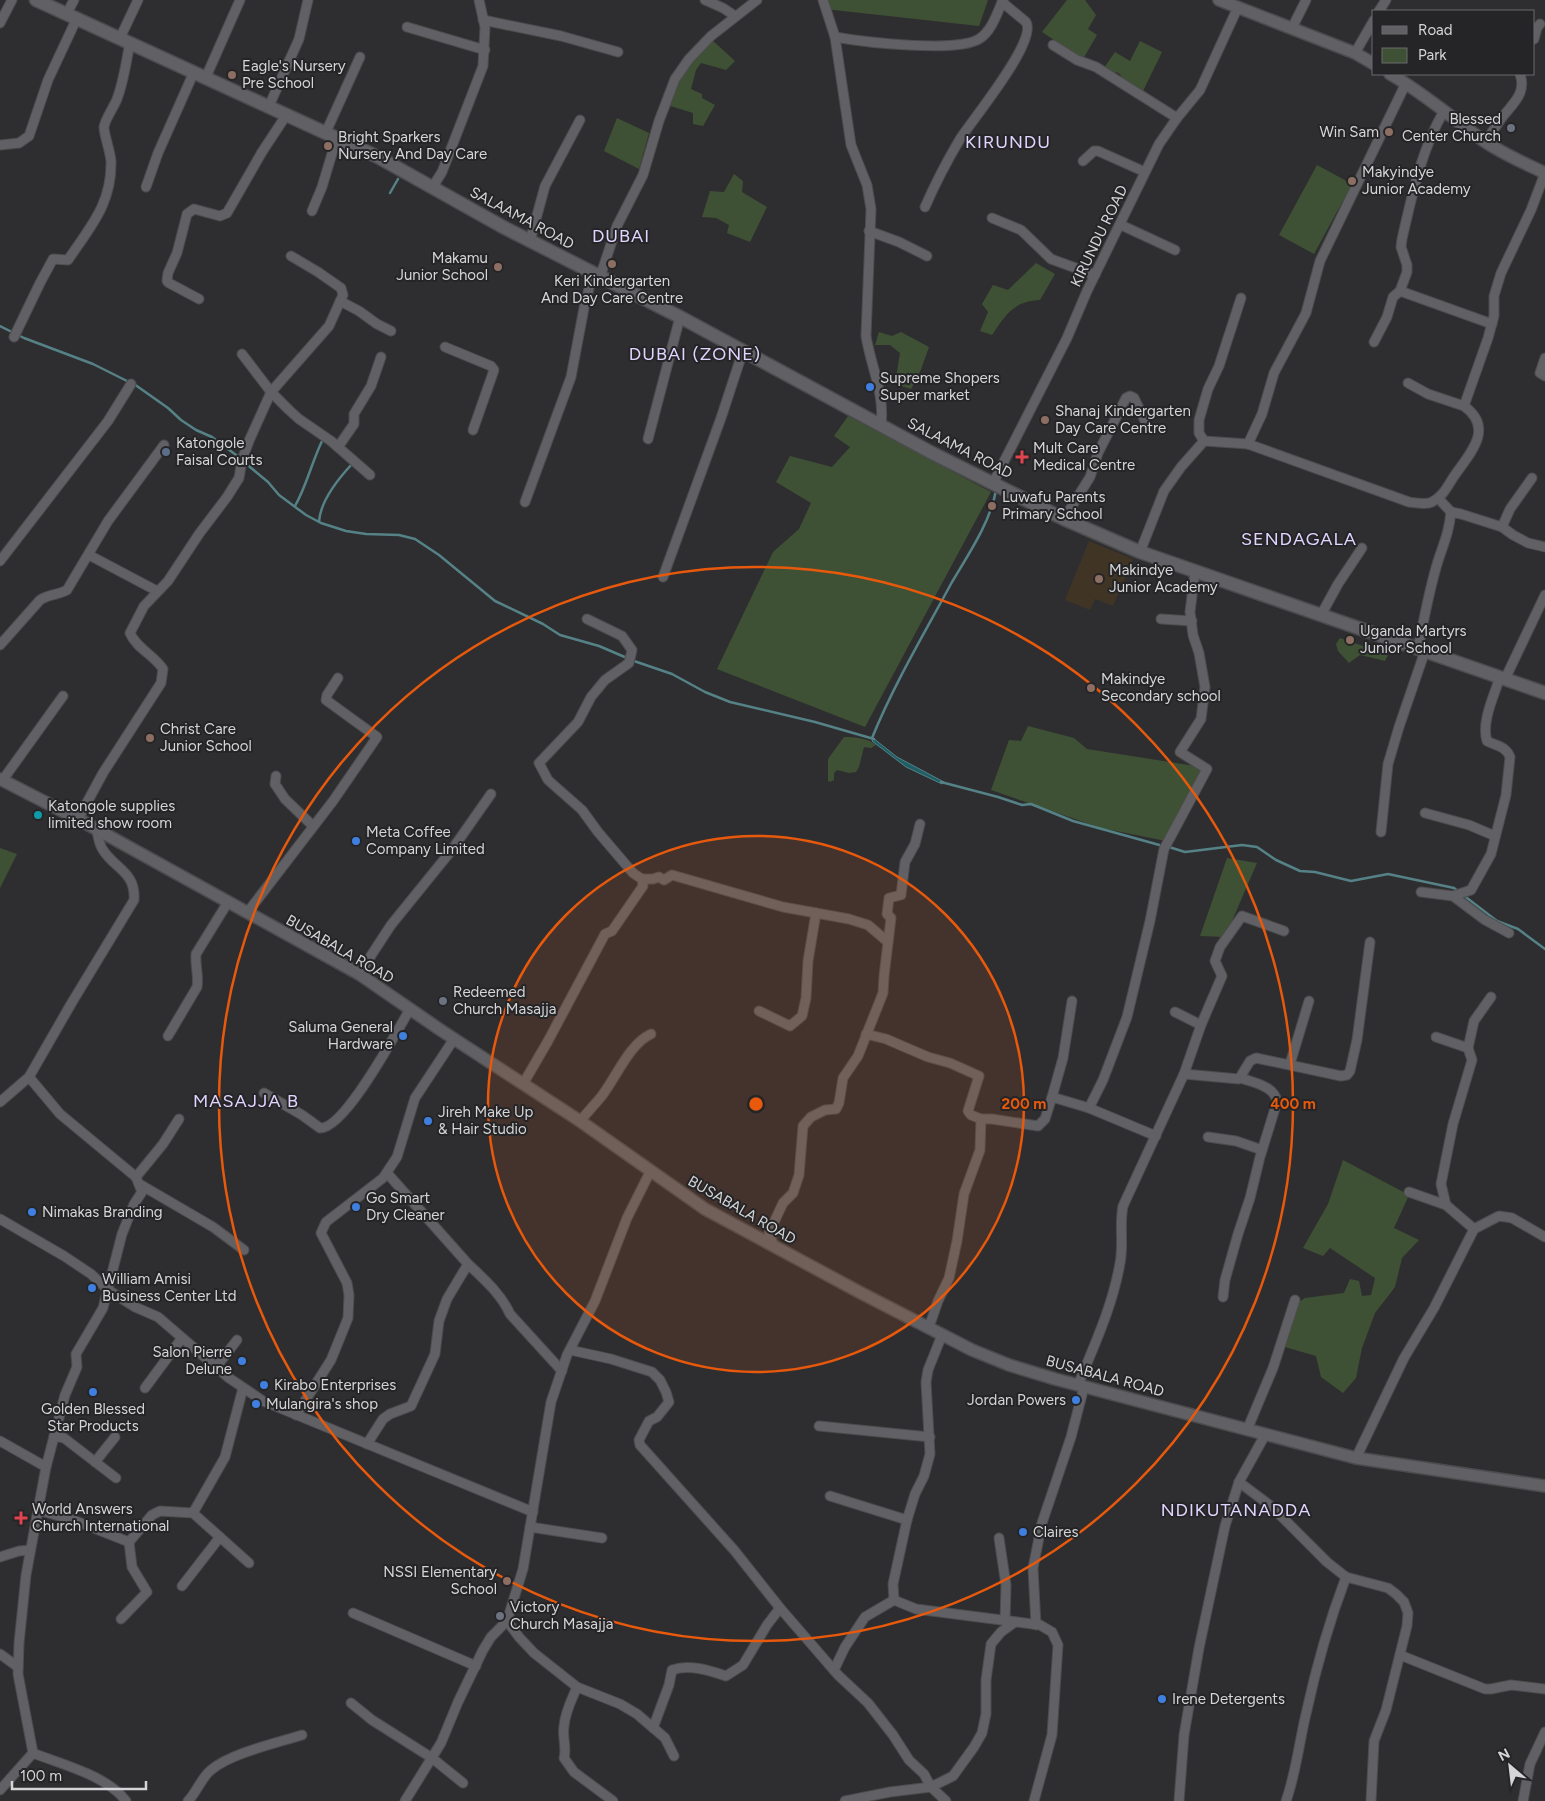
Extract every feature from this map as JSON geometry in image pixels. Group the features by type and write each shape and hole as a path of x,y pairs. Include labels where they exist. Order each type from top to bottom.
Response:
{"main road":[{"name":"SALAAMA ROAD","path":"36,0 378,157 530,241 680,317 934,454 1064,519 1140,552 1545,693"}],"street":[{"path":"0,23 12,0"},
{"path":"0,145 19,143 29,136 72,16 74,0"},
{"path":"14,337 53,260 68,260 104,204 110,184 111,160 104,126 118,98 124,78 125,41 138,0"},
{"path":"146,187 158,153 240,0"},
{"path":"269,106 298,39 308,0"},
{"path":"432,188 442,172 483,66 485,50 483,20 479,0"},
{"path":"704,0 736,16"},
{"path":"525,502 571,377 584,308 618,226 643,174 658,121 675,79 689,59 711,36 757,0"},
{"path":"823,0 835,37 846,117 852,145 870,194 866,336 881,396 883,411 881,425"},
{"path":"1219,0 1355,53 1372,63"},
{"path":"1292,28 1306,0"},
{"path":"835,37 891,44 956,44 971,42 979,39 987,32 1002,1 1026,22 1028,33 1011,66 986,106 970,124 940,172 924,207"},
{"name":"KIRUNDU ROAD","path":"993,483 1067,338 1095,275 1159,144 1200,90 1238,7"},
{"path":"483,20 561,36 618,52"},
{"path":"1355,53 1372,23"},
{"path":"1535,34 1536,28 1540,24"},
{"path":"407,27 485,50"},
{"path":"1053,45 1077,60 1096,67 1177,118"},
{"path":"312,211 322,187 331,135 360,57"},
{"path":"1392,75 1406,83 1486,142 1545,173 1531,210 1501,273 1494,296 1492,324 1464,406"},
{"path":"1486,142 1502,117 1518,100 1522,81 1520,75"},
{"path":"1248,444 1262,414 1274,373 1306,313 1320,261 1406,83"},
{"path":"1374,342 1387,317 1393,297 1400,291 1407,272 1407,265 1401,247 1412,194 1431,135 1444,111"},
{"path":"199,299 167,281 168,273 177,253 187,214 194,209 220,216 227,213 262,152 287,114"},
{"path":"530,241 545,186 580,120"},
{"path":"1083,161 1094,151 1098,151 1145,172"},
{"path":"992,218 1021,230 1051,259 1095,275"},
{"path":"1120,225 1175,250"},
{"path":"869,231 899,242 927,256"},
{"path":"78,819 103,773 161,683 163,669 150,654 133,641 130,633 144,606 168,581 239,478 242,460 249,441 271,392 329,326 340,301 343,292 341,288 291,256"},
{"path":"1400,291 1492,324"},
{"path":"1204,442 1199,433 1199,420 1208,389 1219,366 1241,298"},
{"path":"340,301 391,331"},
{"path":"648,439 680,317"},
{"path":"445,347 491,366 494,370 473,430"},
{"path":"663,577 721,418 743,351"},
{"path":"242,354 271,392 299,419 338,447 370,475"},
{"path":"338,447 354,424 354,414 371,386 381,357"},
{"path":"1545,358 1540,373 1545,376"},
{"path":"1140,552 1164,491 1180,468 1204,442 1248,444 1409,502 1430,504 1444,494 1470,456 1479,435 1478,424 1475,417 1464,406 1428,394 1408,383"},
{"path":"0,561 108,421 131,384"},
{"path":"1064,519 1090,477 1101,448 1126,398 1130,396 1134,398 1148,427"},
{"path":"0,645 40,600 46,596 67,590 108,521 164,445"},
{"path":"1502,527 1510,509 1532,478"},
{"path":"1438,498 1451,512 1502,527 1513,536 1528,543 1545,547"},
{"path":"1381,832 1388,764 1422,650 1427,603 1438,561 1449,531 1451,512"},
{"path":"1321,615 1338,584 1362,548"},
{"path":"89,555 157,591"},
{"path":"1089,1108 1103,1080 1127,1017 1150,921 1165,846 1207,769 1180,752 1201,719 1205,687 1200,653 1193,635 1191,596 1195,571"},
{"path":"1421,892 1454,895 1469,892 1490,854 1506,795 1510,757 1504,748 1487,741 1485,735 1488,715 1502,678 1545,595"},
{"path":"1161,619 1192,621"},
{"path":"587,620 622,636 632,650 628,663 605,680 591,697 578,722 539,763 548,780 582,810 633,873 642,879 659,877 664,880 672,875 784,907 849,919 868,925 888,942"},
{"path":"247,913 333,800 377,737 326,700 327,695 338,678"},
{"path":"1,780 63,696"},
{"path":"276,776 275,784 284,799 313,826"},
{"name":"BUSABALA ROAD","path":"1,780 78,819 359,974 454,1039 580,1121 704,1210 972,1350 1009,1365 1081,1386 1356,1458 1544,1483"},
{"path":"359,974 391,926 451,851 491,794"},
{"path":"1425,813 1469,825 1495,836"},
{"path":"774,1246 769,1232 783,1203 793,1193 799,1175 803,1126 811,1117 826,1110 836,1109 839,1103 843,1078 858,1056 883,993 892,918 887,914 889,898 901,895 905,862 915,844 920,824"},
{"path":"0,1102 30,1078 71,1004 134,900 135,893 131,880 102,849 97,831"},
{"path":"523,1084 605,934 612,931 644,886 642,879"},
{"path":"1454,895 1485,920 1509,933"},
{"path":"168,1036 197,987 196,954 228,902"},
{"path":"758,1011 790,1026 802,1016 806,998 808,961 816,913"},
{"path":"1036,1625 1033,1568 1042,1523 1071,1437 1081,1386 1116,1284 1121,1260 1123,1206 1184,1074 1201,1025 1222,976 1215,961 1220,947 1242,916 1284,931"},
{"path":"1241,1078 1250,1061 1256,1058 1341,1076 1349,1073 1357,1040 1370,942"},
{"path":"1446,1205 1441,1184 1453,1124 1472,1060 1468,1048 1474,1020 1491,997"},
{"path":"866,1034 894,1042 979,1076 968,1111 971,1115 981,1120 1016,1122 1038,1126 1045,1119 1063,1058 1072,1001"},
{"path":"1290,1064 1310,1001"},
{"path":"264,1093 320,1128 328,1127 336,1121 358,1093 410,1009"},
{"path":"1174,1012 1201,1025"},
{"path":"580,1121 601,1097 638,1042 651,1034"},
{"path":"1436,1037 1468,1048"},
{"path":"296,1415 331,1360 343,1333 349,1312 347,1283 323,1238 322,1229 332,1216 387,1173 397,1158 415,1098 454,1039"},
{"path":"1184,1074 1228,1079 1241,1078 1271,1089 1277,1102 1225,1280 1223,1297"},
{"path":"30,1078 60,1114 138,1181 213,1227 244,1250"},
{"path":"1052,1097 1089,1108 1156,1136"},
{"path":"138,1181 179,1119"},
{"path":"929,1327 949,1278 957,1242 964,1194 980,1150 981,1120"},
{"path":"1208,1137 1236,1141 1262,1150"},
{"path":"405,1801 441,1743 483,1650 491,1637 507,1621 523,1569 550,1402 570,1350 595,1301 627,1218 650,1172"},
{"path":"387,1173 468,1264 491,1285 510,1314 562,1371"},
{"path":"33,1753 27,1730 18,1666 30,1550 46,1466 65,1395 77,1367 76,1354 103,1308 122,1234 134,1204 142,1192 138,1181"},
{"path":"1409,1192 1446,1205 1474,1229"},
{"path":"1356,1458 1404,1358 1434,1308 1474,1229 1499,1216 1512,1218 1545,1237"},
{"path":"0,1219 64,1256 91,1274 108,1290 135,1307 158,1317 243,1388 263,1401 533,1512"},
{"path":"367,1444 383,1419 390,1414 411,1406 435,1354 439,1321 447,1298 468,1264"},
{"path":"1247,1430 1273,1368 1295,1300"},
{"path":"894,1600 894,1584 907,1520 915,1494 924,1476 930,1454 927,1376 942,1335"},
{"path":"146,1388 182,1338"},
{"path":"217,1366 237,1340"},
{"path":"570,1350 611,1359 652,1372 660,1380 666,1392 668,1402 658,1416 649,1421 639,1440 640,1445 734,1550 780,1608 834,1670 868,1703 893,1735 909,1760 924,1774 931,1787 946,1801"},
{"path":"192,1513 225,1457 243,1388"},
{"path":"819,1426 930,1437"},
{"path":"1179,1801 1184,1736 1199,1648 1225,1526 1240,1482 1265,1435"},
{"path":"54,1436 64,1438 116,1478"},
{"path":"95,1462 115,1437"},
{"path":"0,1441 46,1466"},
{"path":"1240,1482 1272,1506 1327,1562 1346,1577 1388,1588 1404,1602 1408,1613 1407,1626 1386,1710 1374,1741 1371,1801"},
{"path":"830,1496 907,1520"},
{"path":"38,1510 73,1520 129,1542"},
{"path":"121,1619 146,1592 132,1567 129,1542 152,1515 160,1511 192,1513 249,1563"},
{"path":"530,1527 602,1538"},
{"path":"182,1586 220,1537"},
{"path":"999,1538 1006,1586 1004,1621"},
{"path":"0,1557 19,1551 30,1550"},
{"path":"1286,1801 1292,1784 1305,1715 1324,1643 1346,1577"},
{"path":"834,1670 845,1647 865,1617 894,1600"},
{"path":"894,1600 916,1610 1040,1625 1052,1632 1058,1645 1052,1735 1034,1801"},
{"path":"653,1728 669,1685 672,1670 682,1667 710,1670 726,1676 735,1671 743,1665 767,1625 780,1608"},
{"path":"352,1614 476,1666"},
{"path":"507,1621 534,1653 576,1687 620,1704 637,1714 665,1738 674,1756"},
{"path":"845,1801 891,1796 931,1787 953,1776 982,1733 986,1714 986,1680 991,1644 1001,1632 1015,1622"},
{"path":"0,1654 18,1666"},
{"path":"1400,1655 1485,1689 1511,1685 1545,1689"},
{"path":"576,1687 564,1725 563,1742 566,1751 564,1758 574,1772 613,1801"},
{"path":"351,1704 372,1720 432,1758 463,1783"},
{"path":"1523,1801 1530,1764 1545,1732"},
{"path":"202,1801 190,1799 210,1770 220,1763 302,1735"},
{"path":"0,1790 33,1753"},
{"path":"33,1753 102,1780 112,1786 126,1801"}],"shaded area":[{"name":"Makindye Junior Academy","path":"1089,541 1133,559 1113,606 1095,599 1090,610 1065,600"}],"green space":[{"path":"828,0 988,0 979,26 825,9"},
{"path":"1067,0 1085,0 1096,15 1088,29 1097,35 1083,59 1042,32"},
{"path":"712,40 735,61 726,70 701,63 696,70 691,89 702,94 702,98 715,105 703,126 693,124 693,113 667,105 677,80"},
{"path":"1140,41 1162,52 1143,91 1122,78 1120,74 1116,72 1112,74 1104,68 1115,52 1130,61"},
{"path":"617,118 649,133 639,169 604,151"},
{"path":"1317,165 1352,184 1314,254 1279,235"},
{"path":"734,174 743,181 742,192 767,207 750,242 727,233 729,225 716,218 702,217 710,191 724,192"},
{"path":"1036,263 1055,274 1040,300 1017,306 1006,315 992,335 980,331 988,312 982,304 993,285 1008,290"},
{"path":"879,332 892,336 901,332 929,347 920,372 911,389 895,384 900,353 890,345 875,345"},
{"path":"848,416 991,492 865,727 717,669 773,552 799,529 811,503 776,482 790,456 832,467 850,447 834,436"},
{"path":"1340,638 1388,655 1385,661 1360,655 1349,663 1338,651 1336,644"},
{"path":"1028,726 1074,738 1087,749 1195,766 1202,772 1166,841 1101,828 991,790 1009,740 1021,741"},
{"path":"844,737 865,739 876,745 871,748 864,747 856,772 849,773 837,770 834,773 834,780 830,782 828,781 828,759"},
{"path":"0,848 17,854 0,888"},
{"path":"1227,858 1257,863 1225,937 1200,936"},
{"path":"1343,1160 1409,1195 1394,1228 1419,1240 1402,1258 1395,1287 1375,1313 1362,1348 1356,1378 1343,1393 1321,1377 1316,1356 1285,1347 1296,1304 1305,1298 1344,1293 1350,1279 1359,1281 1362,1296 1371,1295 1375,1278 1330,1248 1323,1256 1303,1248 1328,1204"}],"water":[{"path":"873,738 897,757 944,782 942,784 906,767 872,741"}],"waterway":[{"path":"390,193 398,179"},
{"path":"0,326 24,338 93,364 129,382"},
{"path":"134,384 168,408 181,420 196,430 212,437 240,458"},
{"path":"295,506 323,439"},
{"path":"244,462 268,482 279,495 306,515 321,523 346,531 399,535 415,539 439,555 495,601 543,624 560,635 599,646 672,674 705,692 730,702 815,722 874,739"},
{"path":"319,522 326,499 336,483 352,464"},
{"path":"872,738 910,659 984,526 996,490"},
{"path":"941,782 1022,805 1031,804 1073,821 1163,846"},
{"path":"1169,847 1185,852 1242,845 1257,847 1276,860 1300,871 1315,872 1351,881 1388,874 1454,888 1459,892"},
{"path":"1463,895 1497,921 1518,929 1545,949"}],"place":[{"name":"Eagle's Nursery Pre School","path":"232,75"},
{"name":"Blessed Center Church","path":"1511,128"},
{"name":"Win Sam","path":"1389,132"},
{"name":"Bright Sparkers Nursery And Day Care","path":"328,146"},
{"name":"Makyindye Junior Academy","path":"1352,181"},
{"name":"Keri Kindergarten And Day Care Centre","path":"612,264"},
{"name":"Makamu Junior School","path":"498,267"},
{"name":"Supreme Shopers Super market","path":"870,387"},
{"name":"Shanaj Kindergarten Day Care Centre","path":"1045,420"},
{"name":"Katongole Faisal Courts","path":"166,452"},
{"name":"Mult Care Medical Centre","path":"1022,457"},
{"name":"Luwafu Parents Primary School","path":"992,506"},
{"name":"Makindye Junior Academy","path":"1099,579"},
{"name":"Uganda Martyrs Junior School","path":"1350,640"},
{"name":"Makindye Secondary school","path":"1091,688"},
{"name":"Christ Care Junior School","path":"150,738"},
{"name":"Katongole supplies limited show room","path":"38,815"},
{"name":"Meta Coffee Company Limited","path":"356,841"},
{"name":"Redeemed Church Masajja","path":"443,1001"},
{"name":"Saluma General Hardware","path":"403,1036"},
{"name":"Jireh Make Up & Hair Studio","path":"428,1121"},
{"name":"Go Smart Dry Cleaner","path":"356,1207"},
{"name":"Nimakas Branding","path":"32,1212"},
{"name":"William Amisi Business Center Ltd","path":"92,1288"},
{"name":"Salon Pierre Delune","path":"242,1361"},
{"name":"Kirabo Enterprises","path":"264,1385"},
{"name":"Golden Blessed Star Products","path":"93,1392"},
{"name":"Jordan Powers","path":"1076,1400"},
{"name":"Mulangira's shop","path":"256,1404"},
{"name":"World Answers Church International","path":"21,1518"},
{"name":"Claires","path":"1023,1532"},
{"name":"NSSI Elementary School","path":"507,1581"},
{"name":"Victory Church Masajja","path":"500,1616"},
{"name":"Irene Detergents","path":"1162,1699"}],"district":[{"name":"KIRUNDU","path":"1008,142"},
{"name":"DUBAI","path":"621,236"},
{"name":"DUBAI (ZONE)","path":"695,354"},
{"name":"SENDAGALA","path":"1299,539"},
{"name":"MASAJJA B","path":"246,1101"},
{"name":"NDIKUTANADDA","path":"1236,1510"}]}
